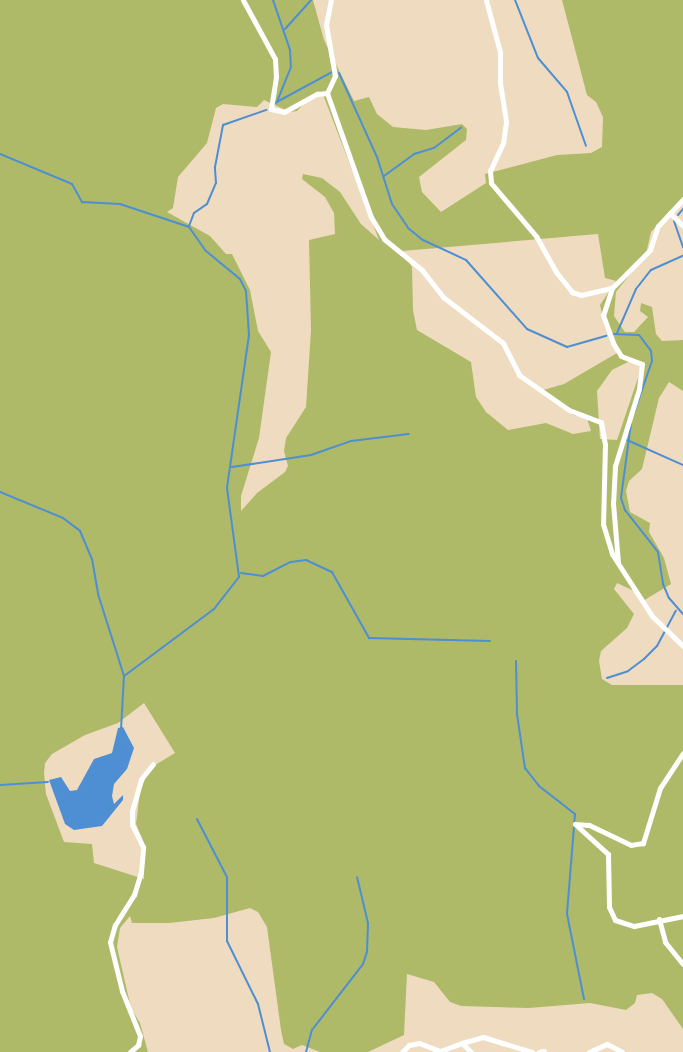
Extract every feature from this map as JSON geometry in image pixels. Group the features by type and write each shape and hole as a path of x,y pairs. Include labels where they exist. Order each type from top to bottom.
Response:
{"street":[{"path":"243,0 275,59 276,77 269,100 271,109 284,112 317,94 327,93"},
{"path":"331,0 326,25 335,76 327,93 371,217 384,239 422,270 443,297 503,343 519,375 565,407 601,422 605,444 603,524 617,566 652,616 683,646"},
{"path":"486,0 500,52 500,83 506,122 489,179 539,239 556,272 572,292 581,295 612,288"},
{"path":"617,566 613,503 615,466 639,389 642,368 638,360 621,356 603,315 612,288 650,250 658,226 683,199"},
{"path":"670,213 683,226"},
{"path":"683,753 660,788 647,837 641,844 631,845 589,825 575,823 608,854 609,907 615,920 629,927 683,916"},
{"path":"130,1052 138,1045 140,1036 122,991 110,937 134,895 141,872 143,847 132,824 132,811 141,779 153,764"},
{"path":"659,919 665,942 683,964"},
{"path":"402,1052 413,1043 423,1043 440,1051 483,1037 532,1052"},
{"path":"462,1043 471,1052"},
{"path":"589,1052 607,1044 622,1052"}],"green space":[{"path":"0,0 313,0 324,40 354,101 369,97 377,114 393,127 426,130 462,124 467,129 466,140 419,177 422,192 441,212 486,183 485,174 557,155 591,153 602,147 603,117 596,102 587,95 562,0 683,0 683,198 651,232 646,254 616,292 614,316 625,332 634,332 648,317 640,311 641,303 652,307 656,334 662,341 683,340 683,391 669,382 659,398 642,469 629,481 626,491 630,512 650,523 649,532 664,558 671,584 643,601 634,591 617,583 614,589 634,614 627,628 601,651 599,661 602,679 612,685 683,685 683,1029 662,999 652,993 637,995 635,1003 626,1010 590,1003 529,1008 461,1006 450,1002 434,982 407,974 404,1035 368,1052 320,1052 302,1045 293,1049 284,1044 281,1030 267,927 258,912 250,908 214,918 169,923 132,923 130,916 120,928 117,947 131,1008 140,1023 148,1052 0,1052","holes":["322,92 379,240 361,224 340,192 322,178 303,174 302,179 325,197 334,213 335,234 309,240 311,330 306,407 286,438 284,451 288,466 285,472 257,493 241,511 241,496 259,438 271,352 258,331 250,290 232,254 226,254 210,236 167,212 173,208 178,177 207,143 216,108 223,104 257,107 264,100 290,112 297,111 312,95","598,234 605,278 616,281 600,305 617,353 564,384 540,391 573,415 587,418 591,431 573,434 546,423 508,430 486,412 476,397 471,362 417,330 413,310 412,267 402,251","630,361 641,364 617,440 600,439 597,391 612,370","144,703 175,753 150,768 140,791 136,824 144,843 144,879 94,863 92,844 64,842 46,794 45,763 52,754 85,735 118,723"]}],"water":[{"path":"123,727 134,748 127,769 114,784 112,796 114,804 123,795 123,800 102,826 74,830 65,824 49,780 61,777 70,791 77,790 94,759 112,753 118,728"}],"waterway":[{"path":"273,0 290,50 291,67 277,101"},
{"path":"285,29 311,0"},
{"path":"515,0 538,58 567,92 586,146"},
{"path":"273,104 332,72"},
{"path":"339,73 377,157 392,204 408,228 423,240 466,260 527,329 567,347 606,336"},
{"path":"189,226 194,213 207,204 216,183 215,167 223,125 266,110"},
{"path":"384,176 414,154 434,148 461,128"},
{"path":"0,154 72,184 82,202 120,204 189,227 206,251 240,279 246,291 249,335 227,488 239,577 214,609 124,676"},
{"path":"678,215 683,209"},
{"path":"674,221 683,247"},
{"path":"617,333 636,289 651,270 683,256"},
{"path":"613,334 639,335 651,351 652,361 634,413"},
{"path":"631,423 621,498 625,510 658,552 663,584 669,598 683,614"},
{"path":"232,467 311,455 351,441 409,434"},
{"path":"627,440 683,465"},
{"path":"0,492 63,518 80,531 92,559 98,594 124,676 121,729"},
{"path":"241,573 263,576 291,562 306,560 332,572 369,638 490,641"},
{"path":"607,678 628,671 644,659 657,646 676,611"},
{"path":"516,661 517,714 525,768 539,786 575,814 567,914 584,999"},
{"path":"0,785 48,782"},
{"path":"197,819 227,877 227,941 258,1004 270,1052"},
{"path":"306,1052 312,1030 363,964 367,952 368,923 357,877"}]}
